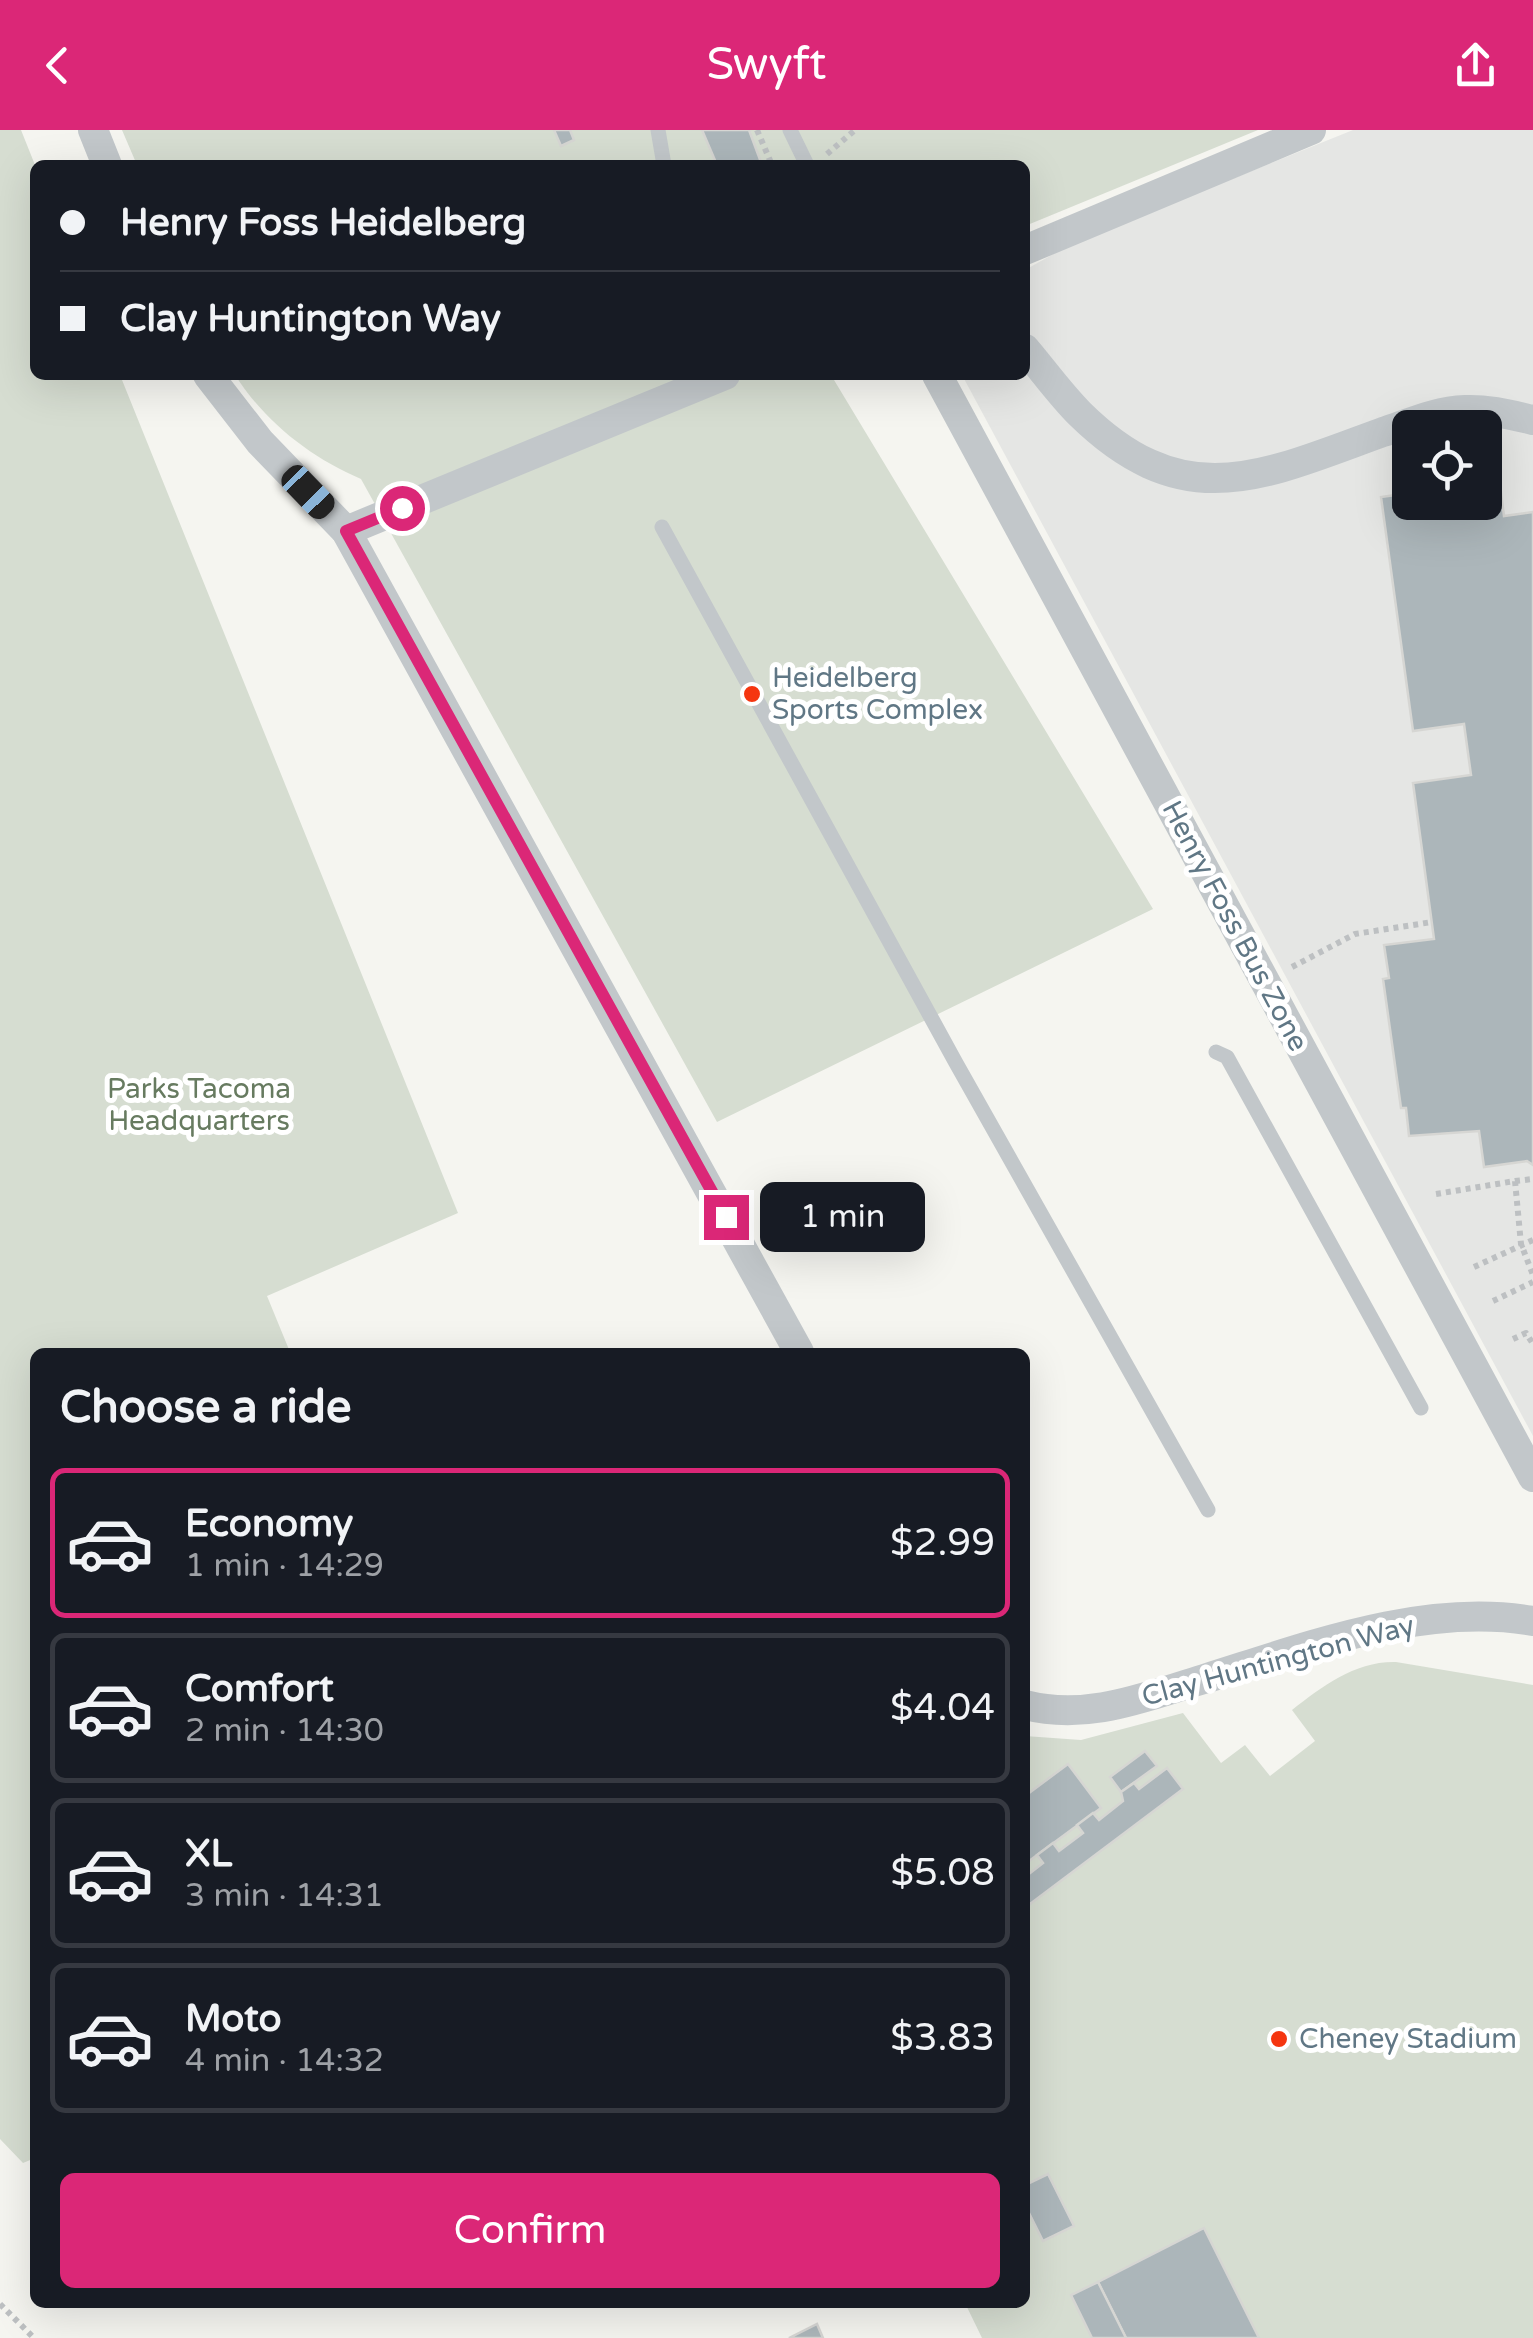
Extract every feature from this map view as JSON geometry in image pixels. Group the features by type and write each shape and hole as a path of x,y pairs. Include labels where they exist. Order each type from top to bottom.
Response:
{"street":[{"path":"93,130 105,160"},
{"path":"1030,248 1310,130"},
{"path":"1030,355 1092,424 1154,466 1186,478 1229,480 1268,473 1444,412 1483,410 1533,420"},
{"path":"212,380 250,431 346,531 797,1348"},
{"path":"346,531 713,380"},
{"name":"Henry Foss Bus Zone","path":"940,380 1533,1477"},
{"name":"Clay Huntington Way","path":"1030,1706 1067,1713 1100,1710 1291,1652 1434,1619 1470,1616 1533,1621"}],"lane":[{"path":"658,130 663,160"},
{"path":"790,130 805,160"},
{"path":"662,528 956,1063 1208,1510"},
{"path":"1216,1052 1226,1057 1270,1132 1422,1408"}],"path":[{"path":"757,130 770,160"},
{"path":"822,160 855,130"},
{"path":"1291,968 1355,934 1432,922"},
{"path":"1436,1194 1533,1179"},
{"path":"1493,1301 1533,1278 1521,1244 1515,1181"},
{"path":"1474,1267 1533,1240"},
{"path":"1513,1339 1526,1333 1533,1344"},
{"path":"0,2304 34,2338"}],"shaded area":[{"path":"1353,130 1533,130 1533,1436 965,380 1030,380 1030,267 1073,243"}],"green space":[{"name":"Parks Tacoma Headquarters","path":"0,130 21,130 33,160 30,380 122,380 458,1213 267,1296 288,1348 30,1348 30,2160 23,2163 0,2139"},
{"path":"122,130 1258,130 1030,224 1030,160 135,160"},
{"name":"Heidelberg Sports Complex","path":"239,380 834,380 1153,909 717,1122 361,479 290,437"},
{"name":"Cheney Stadium","path":"1396,1662 1533,1685 1533,2338 982,2338 967,2308 1030,2308 1030,1736 1081,1740 1183,1713 1221,1763 1245,1745 1270,1776 1315,1741 1292,1710 1353,1670"}],"building":[{"path":"554,130 570,130 574,140 561,146"},
{"path":"702,130 749,130 760,160 715,160"},
{"path":"1392,495 1392,520 1502,520 1502,501 1504,516 1533,512 1533,1165 1527,1161 1484,1167 1479,1131 1409,1136 1406,1108 1401,1108 1383,979 1389,978 1384,945 1434,939 1413,783 1471,775 1464,724 1413,731 1381,497"},
{"path":"1145,1751 1157,1766 1121,1792 1110,1777"},
{"path":"1068,1764 1101,1808 1030,1860 1030,1792"},
{"path":"1167,1768 1183,1789 1030,1904 1030,1873 1043,1863 1037,1855 1053,1843 1059,1851 1083,1833 1077,1825 1093,1813 1099,1820 1123,1801 1121,1792 1134,1783 1139,1789"},
{"path":"1048,2174 1074,2226 1043,2241 1030,2215 1030,2183"},
{"path":"1204,2228 1259,2338 1126,2338 1098,2282"},
{"path":"1098,2282 1126,2338 1092,2338 1071,2295"},
{"path":"817,2324 823,2338 789,2338"}],"place":[{"name":"Heidelberg Sports Complex","path":"752,694"},
{"name":"Cheney Stadium","path":"1279,2039"}],"route":[{"path":"402,508 346,531 726,1217"}]}
